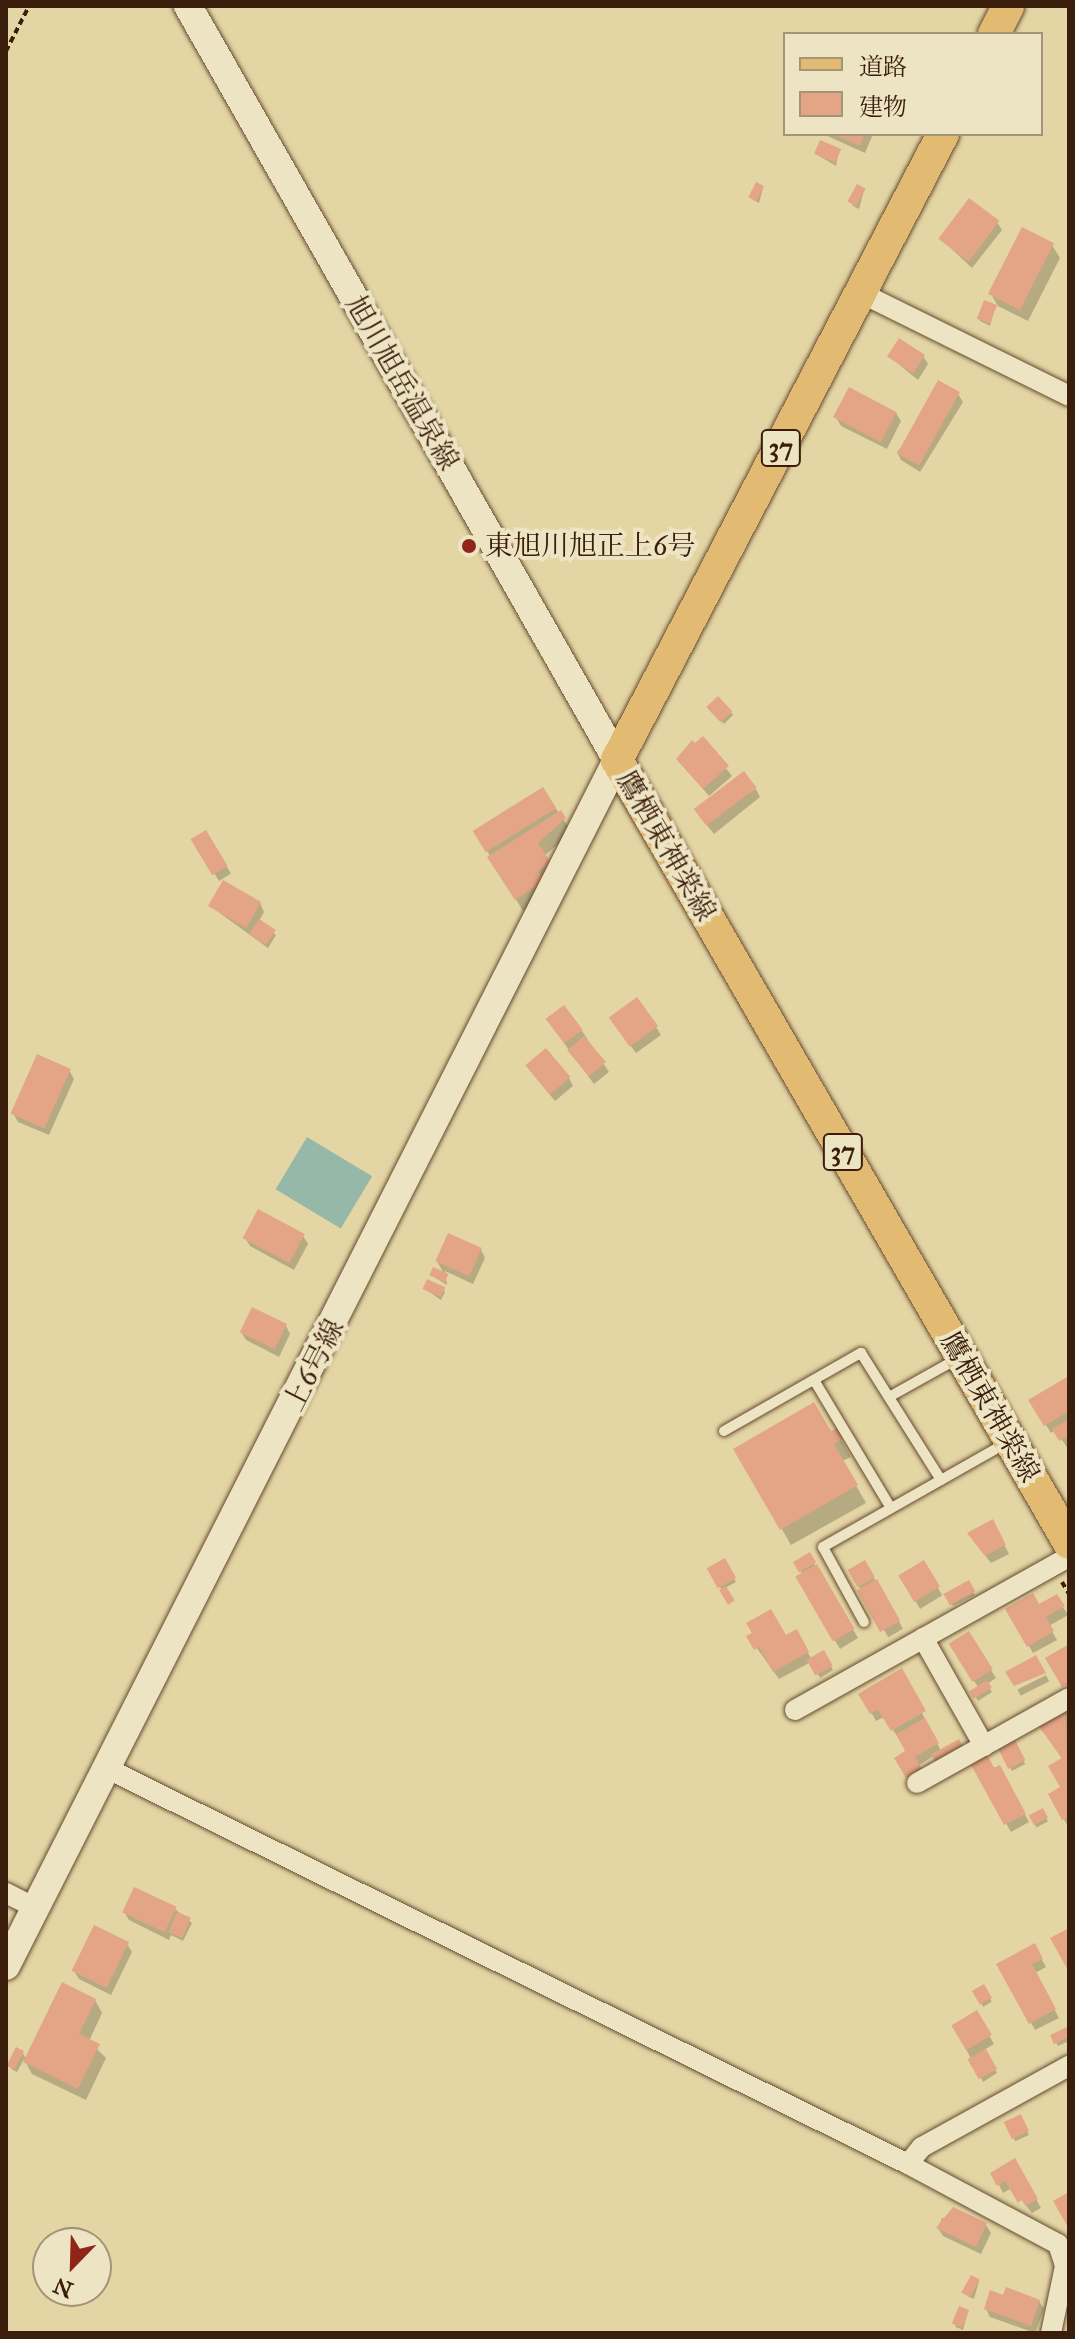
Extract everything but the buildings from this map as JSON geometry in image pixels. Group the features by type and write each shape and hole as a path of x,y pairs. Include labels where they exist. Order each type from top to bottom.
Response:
{"main road":[{"path":"995,32 1008,6"},
{"name":"鷹栖東神楽線","path":"942,136 617,760 1069,1543"}],"street":[{"name":"旭川旭岳温泉線","path":"188,6 617,760"},
{"path":"861,293 1069,396"},
{"name":"上6号線","path":"6,1966 617,760"},
{"path":"795,1710 1069,1557"},
{"path":"923,1638 984,1746"},
{"path":"917,1783 1069,1698"},
{"path":"106,1768 908,2164 1058,2244 1065,2266 1051,2333"},
{"path":"6,1893 36,1908"},
{"path":"908,2164 922,2147 1069,2066"}],"lane":[{"path":"724,1431 861,1353 941,1480"},
{"path":"889,1397 961,1357"},
{"path":"814,1380 891,1508"},
{"path":"864,1622 823,1547 1010,1441"}],"path":[{"path":"6,51 29,6"}],"shaded area":[{"path":"307,1137 372,1176 341,1228 276,1189"}],"place":[{"name":"東旭川旭正上6号","path":"469,546"}]}
